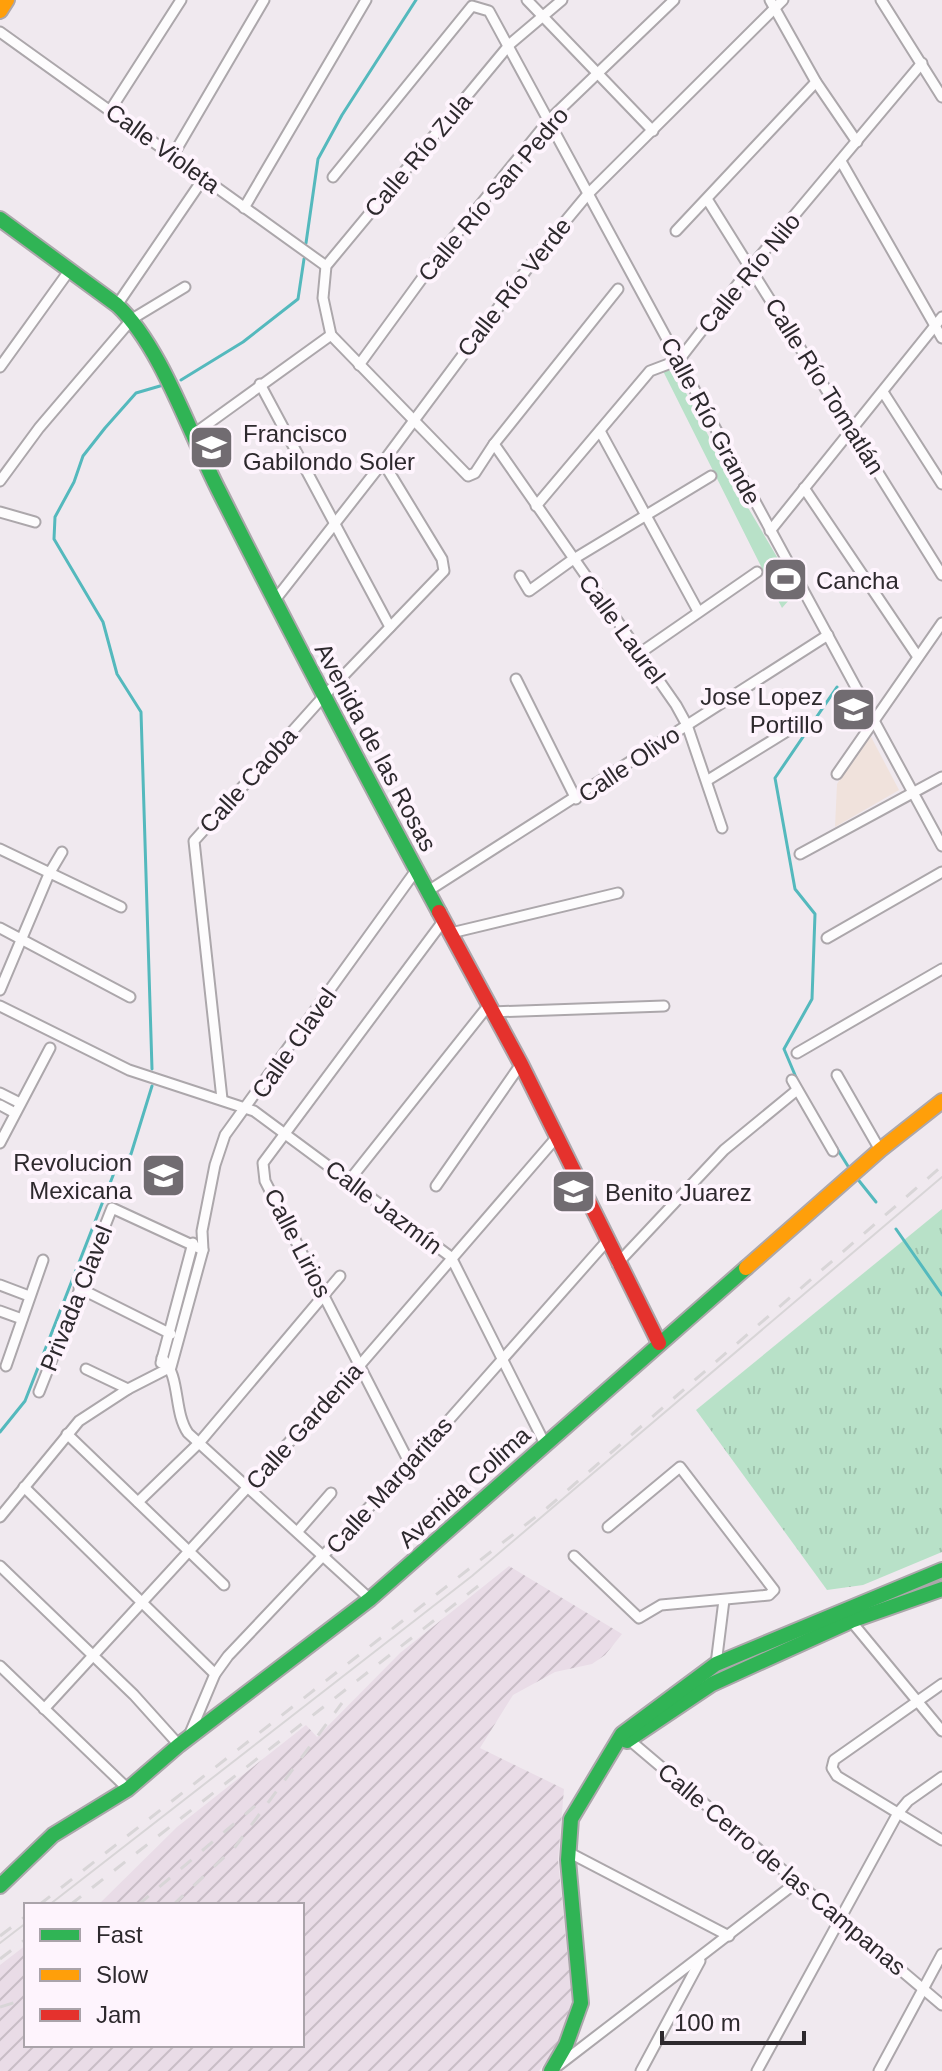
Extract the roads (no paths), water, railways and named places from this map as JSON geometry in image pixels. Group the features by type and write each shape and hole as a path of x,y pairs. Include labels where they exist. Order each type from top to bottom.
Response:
{"street":[{"path":"0,11 7,0"},
{"path":"111,109 181,0"},
{"path":"172,157 264,0"},
{"path":"244,208 366,0"},
{"path":"527,0 653,131"},
{"name":"Calle Río Zula","path":"326,266 510,44 562,0"},
{"name":"Calle Río San Pedro","path":"359,365 434,262 549,120 674,0"},
{"path":"881,0 942,97"},
{"path":"777,2 816,82 857,142"},
{"name":"Calle Río Verde","path":"275,600 539,253 588,194 777,2"},
{"name":"Calle Río Grande","path":"333,177 472,6 489,11 510,44 588,194 942,846"},
{"name":"Calle Violeta","path":"0,32 326,266"},
{"name":"Calle Río Nilo","path":"536,506 650,371 679,360 751,267 842,163 922,63"},
{"path":"676,231 816,82"},
{"path":"842,163 938,321 942,338"},
{"path":"117,305 203,179"},
{"name":"Calle Río Tomatlán","path":"707,199 942,575"},
{"name":"Avenida de las Rosas","path":"0,219 117,305 132,319 150,346 191,436 323,697 521,1064 617,1264 659,1343"},
{"path":"326,266 323,298 331,335 415,418 464,473 473,475 494,444 618,289"},
{"path":"0,367 69,271"},
{"path":"0,481 39,428 132,319 185,287"},
{"path":"770,531 938,321"},
{"path":"191,436 331,335"},
{"path":"260,384 390,627"},
{"path":"883,392 942,484"},
{"path":"600,431 649,515 698,611"},
{"name":"Calle Laurel","path":"494,444 687,725 722,828"},
{"name":"Calle Caoba","path":"222,1099 194,841 323,697 441,578 444,565 383,462"},
{"path":"520,576 529,591 572,560 711,476"},
{"path":"804,488 918,657"},
{"path":"0,512 35,522"},
{"path":"640,653 757,572"},
{"path":"837,774 942,623"},
{"name":"Calle Olivo","path":"428,891 828,635"},
{"path":"516,679 576,799"},
{"path":"708,780 802,722"},
{"path":"800,854 942,777"},
{"path":"0,849 121,907"},
{"path":"0,990 20,938 62,852"},
{"name":"Calle Clavel","path":"171,1367 203,1250 202,1231 221,1144 417,869"},
{"path":"827,938 942,872"},
{"path":"448,926 618,893"},
{"name":"Calle Lirios","path":"410,1464 265,1181 264,1157 287,1132 448,926"},
{"path":"0,928 130,997"},
{"path":"797,1053 942,969"},
{"name":"Calle Jazmín","path":"0,1006 129,1070 247,1109 287,1132 348,1182 451,1257 545,1444"},
{"path":"348,1182 490,1009 664,1006"},
{"path":"0,1143 50,1048"},
{"path":"436,1186 521,1064"},
{"path":"837,1075 880,1150"},
{"path":"617,1264 724,1150 795,1085 833,1151"},
{"path":"0,1093 18,1108"},
{"name":"Avenida Colima","path":"0,1886 53,1835 128,1789 184,1741 370,1599 880,1150 942,1101"},
{"path":"0,1105 18,1108"},
{"name":"Calle Gardenia","path":"44,1709 360,1365 556,1138"},
{"name":"Privada Clavel","path":"39,1392 112,1208 203,1250"},
{"name":"Calle Clavel","path":"159,1375 192,1245 202,1231"},
{"name":"Calle Margaritas","path":"184,1741 215,1674 410,1464 607,1241"},
{"path":"6,1366 43,1260"},
{"path":"138,1502 199,1443 340,1276"},
{"path":"0,1285 29,1296"},
{"path":"79,1288 171,1334"},
{"path":"0,1311 22,1319"},
{"path":"162,1358 171,1367 184,1427 370,1599"},
{"path":"0,1517 87,1414 171,1367"},
{"path":"86,1369 128,1389"},
{"path":"67,1434 224,1585"},
{"path":"574,1556 639,1618 661,1605 769,1595 774,1590 680,1467 608,1527"},
{"path":"24,1487 215,1674"},
{"path":"298,1531 331,1493"},
{"path":"0,1566 184,1741"},
{"path":"552,2070 581,2003 568,1852 571,1819 608,1756 626,1736 716,1664 942,1570"},
{"path":"626,1736 712,1684 851,1621 910,1603 942,1589"},
{"path":"716,1664 724,1600"},
{"path":"851,1621 942,1731"},
{"path":"0,1666 128,1789"},
{"path":"942,1684 834,1760 832,1768 837,1776 942,1840"},
{"name":"Calle Cerro de las Campanas","path":"626,1736 942,2005"},
{"path":"757,2071 898,1813 908,1801 942,1777"},
{"path":"568,1852 729,1936"},
{"path":"552,2070 797,1882"},
{"path":"879,2071 942,1954"},
{"path":"641,2071 702,1957"}],"waterway":[{"path":"306,243 318,159 342,115 416,0"},
{"path":"181,380 243,342 298,299 304,259"},
{"path":"152,1069 141,712 117,674 103,622 54,539 55,517 74,482 83,456 136,393 160,386"},
{"path":"798,1082 784,1049 812,999 815,914 795,889 775,778 837,687"},
{"path":"0,1432 25,1401 114,1173 131,1154 152,1086"},
{"path":"836,1147 851,1171"},
{"path":"856,1177 876,1202"},
{"path":"896,1229 942,1295"}],"tram line":[{"path":"52,1903 472,1576 942,1177"},
{"path":"0,1943 24,1925"}],"railway":[{"path":"42,1903 547,1508 942,1166"},
{"path":"73,1903 482,1583"},
{"path":"175,1903 235,1847 342,1703"},
{"path":"140,1903 255,1806"},
{"path":"0,1936 24,1918"},
{"path":"0,1959 24,1941"},
{"path":"0,2007 24,2000"}],"place":[{"name":"Francisco Gabilondo Soler","path":"212,447"},
{"name":"Cancha","path":"785,580"},
{"name":"Jose Lopez Portillo","path":"854,710"},
{"name":"Revolucion Mexicana","path":"163,1176"},
{"name":"Benito Juarez","path":"574,1192"}]}
